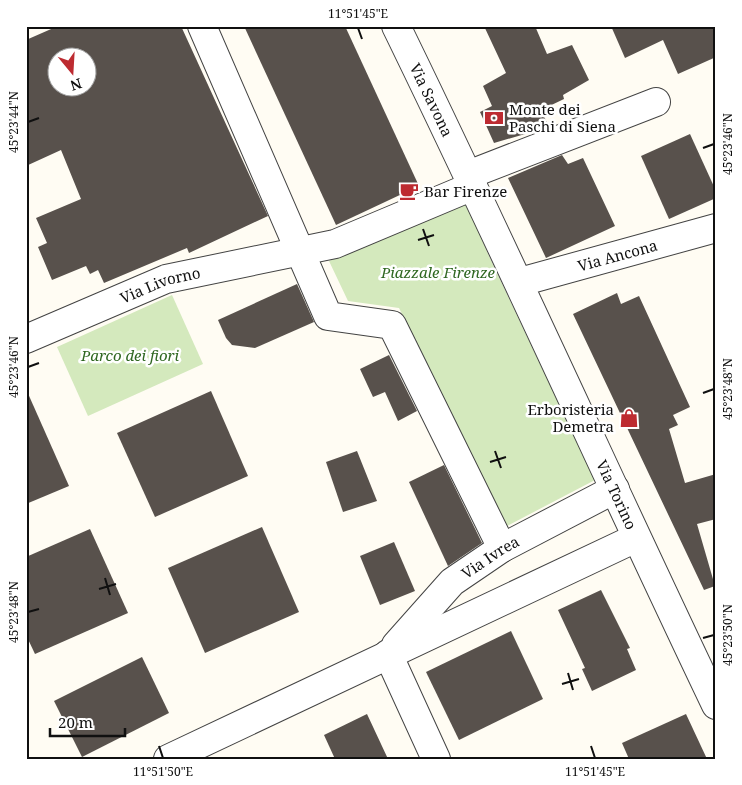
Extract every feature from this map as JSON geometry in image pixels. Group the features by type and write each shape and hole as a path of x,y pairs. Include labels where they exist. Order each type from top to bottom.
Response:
{"street":[{"path":"202,26 302,251 328,316 392,325 502,548"},
{"name":"Via Savona","path":"396,26 520,282"},
{"path":"471,180 656,102"},
{"name":"Via Livorno","path":"26,339 166,280 335,244 471,180"},
{"name":"Via Ancona","path":"520,282 716,228"},
{"name":"Via Torino","path":"520,282 615,488 636,538 716,705"},
{"name":"Via Ivrea","path":"388,654 452,582 502,548 615,488"},
{"name":"Via Ivrea","path":"168,759 636,538"},
{"path":"388,654 436,759"}],"green space":[{"name":"Piazzale Firenze","path":"466,202 489,256 595,480 507,526 399,308 348,301 329,261"},
{"name":"Parco dei fiori","path":"172,295 203,364 88,416 57,347"}],"building":[{"path":"58,26 181,26 268,216 189,253 187,248 104,283 98,270 90,274 86,266 52,280 38,247 47,243 36,218 81,199 61,150 26,166 26,40"},
{"path":"244,26 345,26 419,186 336,225"},
{"path":"484,26 535,26 547,54 572,45 589,80 563,95 564,99 541,110 549,127 494,143 480,112 492,106 483,86 506,73"},
{"path":"611,26 716,26 716,57 678,74 663,40 625,58"},
{"path":"690,134 716,191 716,198 669,219 641,156"},
{"path":"562,155 568,164 583,158 615,226 546,258 508,178"},
{"path":"297,284 314,322 255,348 232,345 226,338 218,320"},
{"path":"617,293 621,304 639,296 690,407 673,415 678,425 669,429 685,483 716,474 716,519 697,524 715,586 704,590 573,314"},
{"path":"389,355 417,411 398,421 385,392 373,397 360,369"},
{"path":"26,389 69,486 26,504"},
{"path":"211,391 248,476 155,517 117,433"},
{"path":"357,451 377,501 343,512 326,462"},
{"path":"444,465 482,543 448,566 409,482"},
{"path":"262,527 299,612 205,653 168,568"},
{"path":"90,529 128,613 35,654 26,635 26,557"},
{"path":"394,542 415,591 380,605 360,556"},
{"path":"601,590 630,648 627,649 636,670 592,691 582,669 585,668 558,610"},
{"path":"511,631 543,699 459,740 426,672"},
{"path":"142,657 169,713 82,757 54,701"},
{"path":"367,714 388,759 335,759 324,735"},
{"path":"686,714 707,759 629,759 622,743"}],"place":[{"name":"Monte dei Paschi di Siena","path":"494,118"},
{"name":"Bar Firenze","path":"409,191"},
{"name":"Erboristeria Demetra","path":"629,418"}]}
